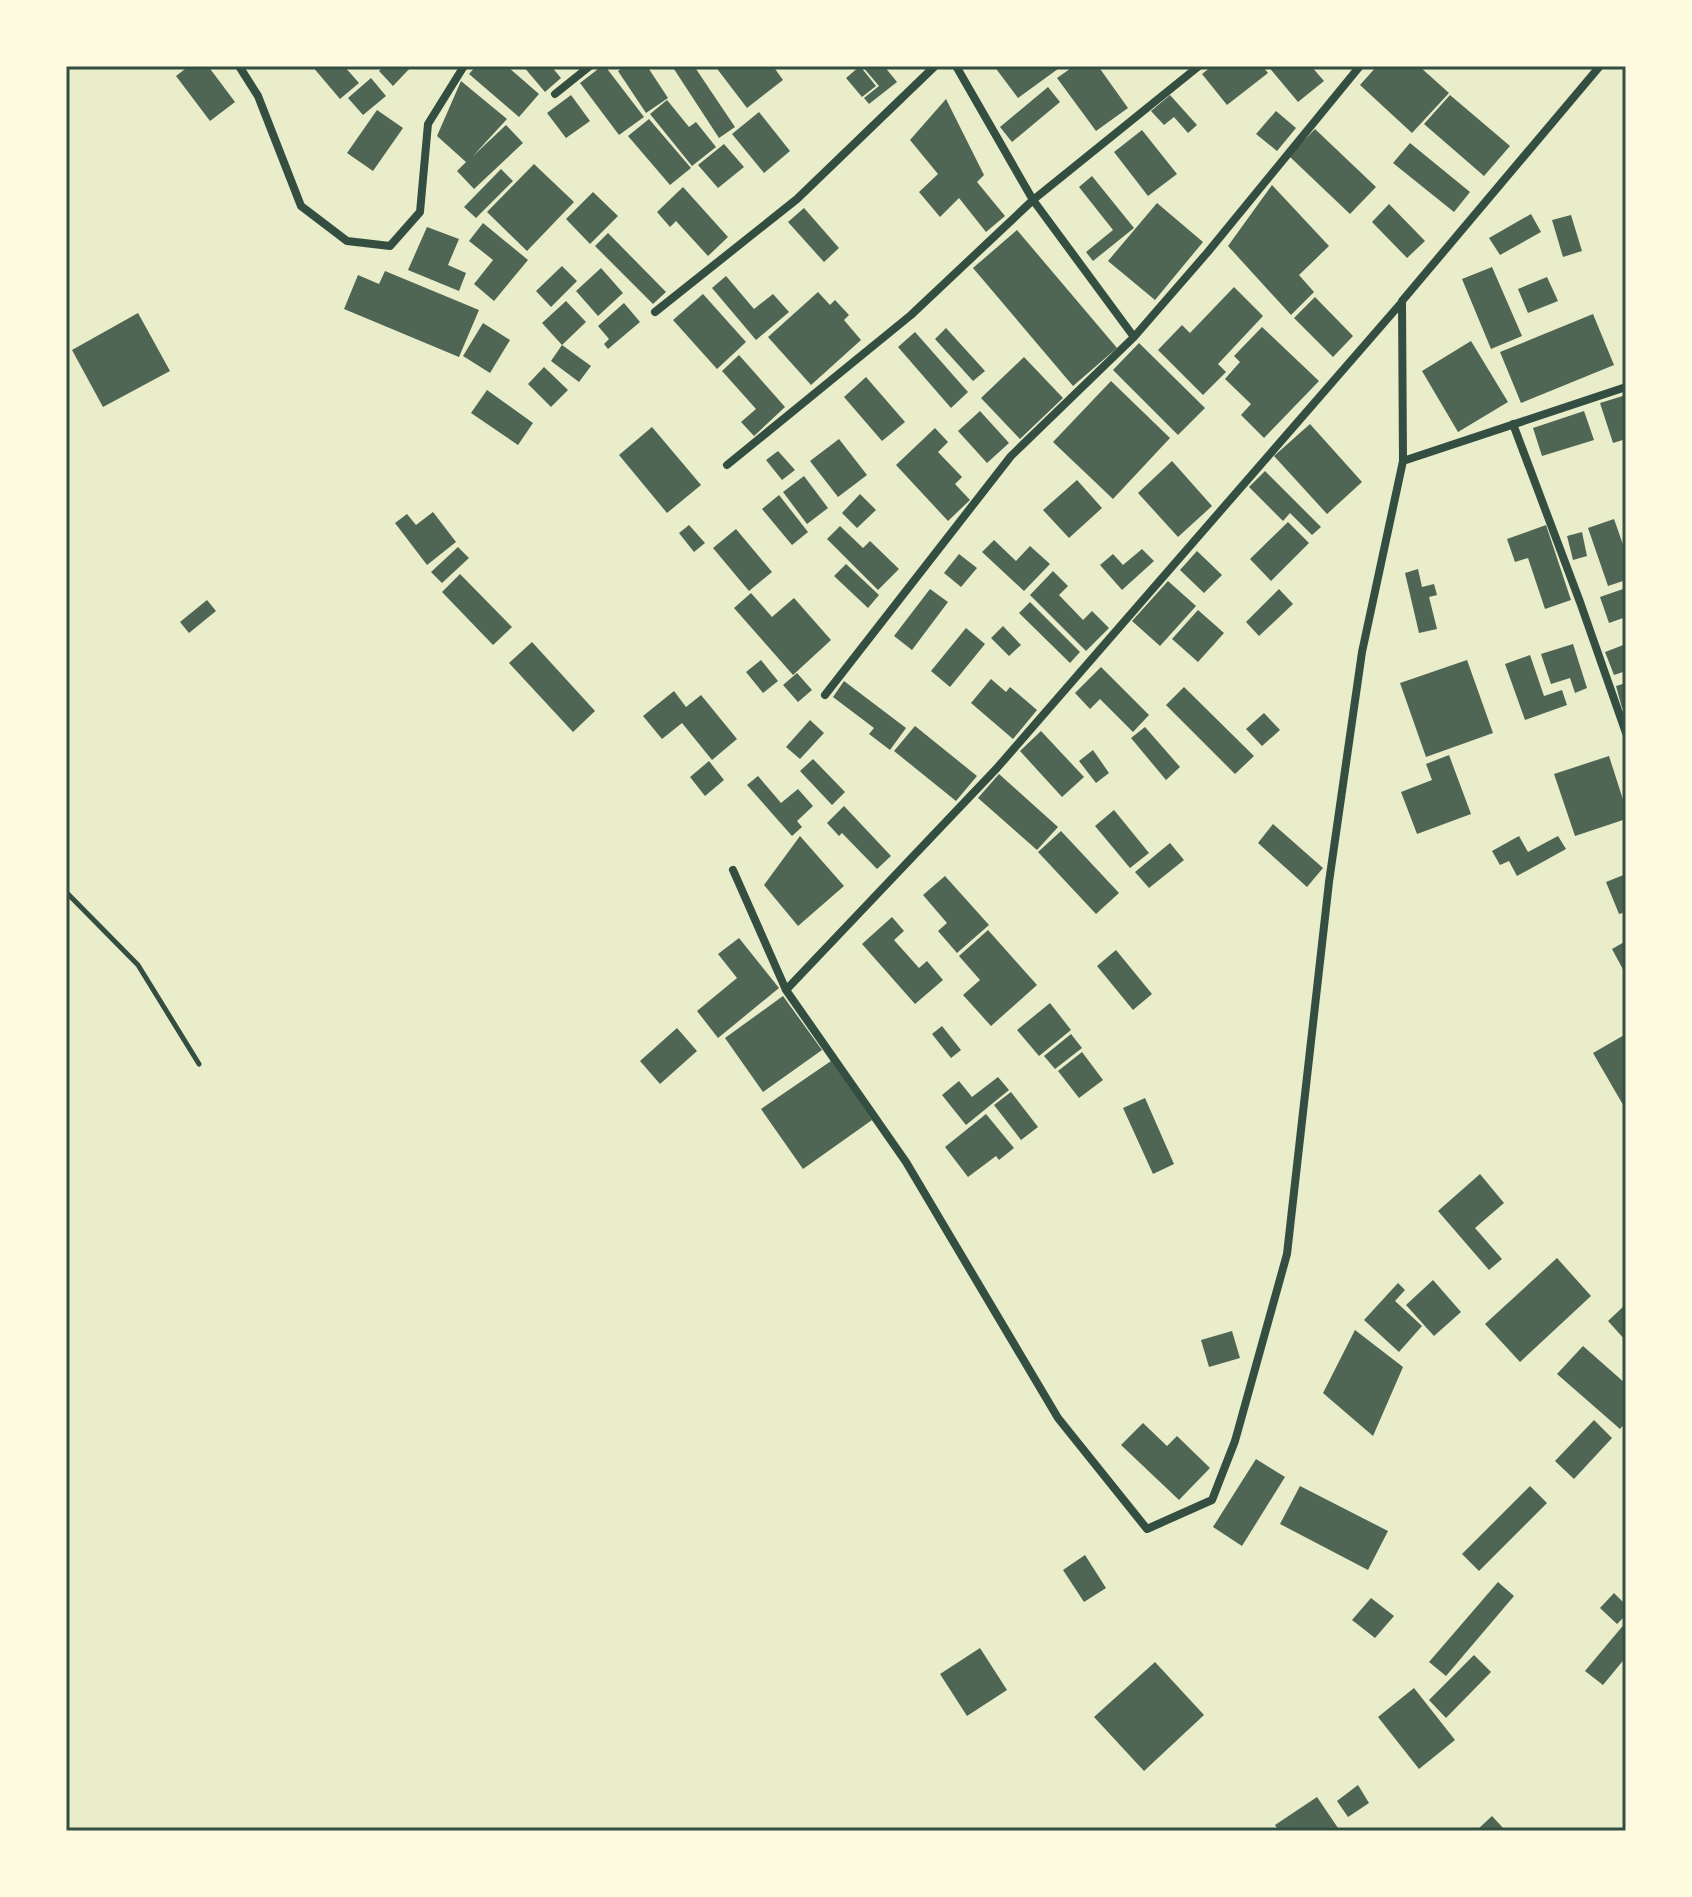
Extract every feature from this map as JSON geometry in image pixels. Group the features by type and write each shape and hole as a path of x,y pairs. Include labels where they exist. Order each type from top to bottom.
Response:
{"street":[{"path":"239,66 258,96 301,206 347,241 390,246 420,212 428,124 464,66"},
{"path":"555,94 590,66"},
{"path":"655,312 797,199 935,66"},
{"path":"956,66 1033,200 1134,337"},
{"path":"727,465 911,315 1033,200 1199,66"},
{"path":"825,695 1011,456 1134,337 1360,66"},
{"path":"786,990 997,768 1402,301 1600,66"},
{"path":"733,870 786,990 906,1162 1058,1418 1147,1529 1212,1500 1235,1441 1287,1254 1329,882 1362,652 1403,461 1402,301"},
{"path":"1403,461 1626,387"},
{"path":"1513,424 1626,733"}],"path":[{"path":"66,892 138,965 199,1064"}],"building":[{"path":"189,66 208,66 235,102 210,121 176,76"},
{"path":"312,66 344,66 359,83 340,99"},
{"path":"384,66 412,66 393,86 379,71"},
{"path":"476,66 507,66 539,94 519,117 469,74"},
{"path":"523,66 551,66 561,78 545,92"},
{"path":"602,66 644,117 619,135 580,83"},
{"path":"625,66 647,66 668,98 646,113 618,71"},
{"path":"672,66 694,66 735,127 719,138"},
{"path":"715,66 773,66 783,80 747,108"},
{"path":"860,66 876,86 862,97 846,78"},
{"path":"862,66 884,66 897,82 869,104 864,98 879,86"},
{"path":"994,66 1062,66 1018,98"},
{"path":"1074,66 1098,66 1128,108 1096,131 1057,78"},
{"path":"1212,66 1262,66 1268,73 1227,105 1202,74"},
{"path":"1268,66 1311,66 1324,81 1298,102"},
{"path":"1377,66 1419,66 1449,93 1412,133 1360,85"},
{"path":"371,78 386,96 363,115 348,98"},
{"path":"461,81 507,119 473,156 506,125 523,143 474,189 457,171 466,162 437,136"},
{"path":"1048,87 1060,102 1012,142 1000,127"},
{"path":"571,95 590,121 566,138 547,113"},
{"path":"1170,95 1197,125 1188,133 1174,117 1164,125 1151,111"},
{"path":"1450,95 1510,146 1484,176 1424,124"},
{"path":"946,99 984,175 977,182 1005,216 986,232 959,198 940,217 919,192 938,174 910,140"},
{"path":"667,100 689,127 696,122 716,147 692,166 650,114"},
{"path":"377,110 403,128 373,171 347,153"},
{"path":"1276,111 1296,128 1277,151 1256,134"},
{"path":"759,112 790,151 764,173 732,134"},
{"path":"649,119 691,168 670,185 628,136"},
{"path":"1315,129 1376,187 1350,214 1289,156"},
{"path":"1142,130 1177,174 1148,196 1114,152"},
{"path":"1410,143 1470,192 1454,212 1393,163"},
{"path":"724,144 744,167 718,188 698,165"},
{"path":"534,164 574,202 527,251 487,212"},
{"path":"501,169 513,181 476,218 464,207"},
{"path":"1092,176 1134,228 1093,261 1086,252 1113,230 1079,187"},
{"path":"1272,185 1329,246 1299,275 1314,292 1291,315 1228,246"},
{"path":"683,187 728,237 708,256 676,221 670,227 657,212"},
{"path":"593,192 618,216 590,244 566,219"},
{"path":"1157,203 1203,242 1155,300 1108,261"},
{"path":"1389,204 1425,241 1407,258 1372,222"},
{"path":"804,208 839,248 824,262 788,222"},
{"path":"1531,214 1541,232 1500,255 1489,238"},
{"path":"1571,215 1582,251 1563,257 1552,220"},
{"path":"483,223 528,260 494,301 474,284 493,260 469,241"},
{"path":"427,227 459,239 448,265 466,273 459,291 408,270"},
{"path":"1017,230 1117,348 1073,386 973,268"},
{"path":"608,233 666,292 653,304 595,246"},
{"path":"562,266 577,281 551,307 536,291"},
{"path":"1492,267 1522,336 1491,349 1462,279"},
{"path":"601,268 623,293 598,316 576,291"},
{"path":"385,271 479,310 459,357 344,309 358,275 379,284"},
{"path":"726,276 754,309 773,294 789,312 756,340 712,288"},
{"path":"1547,277 1558,301 1528,313 1518,289"},
{"path":"1234,287 1263,316 1218,364 1226,372 1203,395 1158,350 1182,325 1190,333"},
{"path":"818,292 830,305 835,300 849,315 844,320 861,340 811,385 768,337"},
{"path":"703,294 746,342 717,369 673,320"},
{"path":"1315,297 1353,336 1333,357 1294,318"},
{"path":"566,301 586,322 562,345 542,323"},
{"path":"624,303 640,322 608,349 604,344 609,339 598,326"},
{"path":"138,313 170,371 103,407 72,350"},
{"path":"1593,314 1614,365 1521,403 1500,352"},
{"path":"483,323 510,340 490,373 463,356"},
{"path":"1262,327 1319,381 1264,438 1241,415 1251,404 1225,379 1240,362 1234,356"},
{"path":"946,328 985,371 973,381 935,339"},
{"path":"915,332 968,392 951,408 898,347"},
{"path":"1471,341 1508,402 1458,432 1422,371"},
{"path":"1139,343 1205,408 1178,435 1113,370"},
{"path":"562,345 591,366 579,382 551,361"},
{"path":"739,355 785,407 754,436 741,422 756,409 722,371"},
{"path":"1024,357 1063,398 1020,439 981,398"},
{"path":"544,367 568,390 551,407 528,384"},
{"path":"866,377 905,422 882,441 844,397"},
{"path":"1111,381 1170,438 1113,499 1053,442"},
{"path":"487,390 533,423 518,445 471,413"},
{"path":"1626,395 1626,439 1613,443 1600,403"},
{"path":"980,411 1009,443 987,463 958,431"},
{"path":"1584,411 1594,440 1542,456 1533,428"},
{"path":"1310,424 1362,482 1327,514 1274,456"},
{"path":"652,427 701,485 667,513 619,455"},
{"path":"935,428 948,442 938,452 962,477 955,484 970,500 948,521 896,465"},
{"path":"839,439 867,475 838,497 810,461"},
{"path":"778,451 795,470 782,480 766,460"},
{"path":"1172,461 1212,506 1178,537 1138,493"},
{"path":"1265,471 1321,527 1312,535 1290,513 1283,521 1249,487"},
{"path":"804,476 828,508 807,524 783,492"},
{"path":"1077,480 1102,508 1069,538 1043,510"},
{"path":"860,494 876,510 857,528 842,513"},
{"path":"779,495 808,532 792,545 762,509"},
{"path":"433,512 456,542 427,565 395,523 407,514 416,525"},
{"path":"1614,519 1626,553 1626,580 1608,586 1588,528"},
{"path":"1288,522 1309,543 1271,581 1250,559"},
{"path":"689,525 705,543 694,552 679,533"},
{"path":"1546,525 1571,600 1545,609 1528,558 1515,562 1507,539"},
{"path":"840,526 863,548 870,541 899,569 878,590 827,539"},
{"path":"736,529 772,572 749,591 713,548"},
{"path":"1582,532 1587,556 1573,560 1567,536"},
{"path":"994,540 1016,561 1030,546 1050,564 1024,591 982,552"},
{"path":"458,547 469,558 442,583 431,572"},
{"path":"1142,549 1154,561 1122,590 1100,565 1113,554 1123,565"},
{"path":"1197,551 1222,575 1204,593 1180,570"},
{"path":"959,554 977,568 961,587 944,573"},
{"path":"846,564 879,595 868,608 834,576"},
{"path":"1418,569 1422,587 1434,584 1437,595 1429,597 1437,629 1419,633 1405,573"},
{"path":"1053,571 1068,586 1059,595 1083,620 1092,611 1109,628 1086,651 1030,595"},
{"path":"460,574 512,627 493,645 442,592"},
{"path":"1168,581 1196,606 1160,646 1132,621"},
{"path":"1626,588 1626,617 1609,623 1600,597"},
{"path":"930,589 948,602 912,650 894,636"},
{"path":"1279,589 1293,604 1259,636 1246,622"},
{"path":"751,593 772,617 794,598 831,640 793,675 734,608"},
{"path":"207,600 216,611 189,633 180,622"},
{"path":"1030,602 1080,652 1070,663 1019,613"},
{"path":"1198,610 1224,633 1198,662 1172,639"},
{"path":"1003,626 1021,645 1009,656 991,638"},
{"path":"966,628 985,644 950,687 931,671"},
{"path":"532,642 595,711 573,732 509,663"},
{"path":"1573,644 1587,688 1575,693 1570,678 1551,684 1541,654"},
{"path":"1626,644 1626,671 1614,675 1605,652"},
{"path":"1530,655 1544,696 1562,690 1567,705 1525,720 1505,664"},
{"path":"761,660 778,681 763,693 746,672"},
{"path":"1467,660 1493,733 1426,757 1400,683"},
{"path":"1101,667 1149,715 1133,732 1100,699 1090,709 1075,693"},
{"path":"797,673 812,690 798,702 783,685"},
{"path":"991,679 1006,692 1010,687 1037,710 1013,739 971,703"},
{"path":"844,681 906,728 890,750 869,734 874,728 833,697"},
{"path":"1626,683 1626,707 1622,708 1616,686"},
{"path":"1184,687 1254,756 1235,774 1166,705"},
{"path":"674,691 686,707 701,695 737,739 712,760 682,723 662,739 643,716"},
{"path":"1264,713 1280,730 1262,746 1246,729"},
{"path":"810,720 824,733 800,759 786,747"},
{"path":"915,726 977,776 956,801 894,751"},
{"path":"1145,727 1180,767 1166,780 1131,738"},
{"path":"1041,731 1084,777 1062,797 1020,751"},
{"path":"1093,750 1109,773 1096,783 1079,761"},
{"path":"1449,755 1471,814 1417,834 1401,792 1432,780 1426,764"},
{"path":"1609,756 1626,809 1626,819 1575,836 1554,774"},
{"path":"813,759 845,792 832,805 800,771"},
{"path":"709,761 724,780 705,796 690,777"},
{"path":"999,774 1058,827 1037,850 978,798"},
{"path":"758,776 781,803 798,789 813,806 797,821 802,827 792,836 747,785"},
{"path":"844,806 891,856 877,869 842,833 839,836 827,823"},
{"path":"1114,810 1149,853 1130,868 1095,826"},
{"path":"1273,824 1323,868 1307,887 1258,843"},
{"path":"1061,831 1119,893 1096,914 1038,852"},
{"path":"800,836 844,886 798,926 764,885"},
{"path":"1519,836 1528,852 1558,836 1566,849 1517,876 1509,861 1500,865 1492,851"},
{"path":"1170,843 1184,860 1149,888 1135,872"},
{"path":"1626,874 1626,912 1619,914 1606,882"},
{"path":"945,876 989,925 957,953 938,931 947,923 923,895"},
{"path":"892,917 904,931 894,940 919,968 927,961 943,980 915,1004 862,944"},
{"path":"988,930 1037,985 991,1026 963,995 980,980 959,956"},
{"path":"739,938 779,988 718,1038 697,1011 737,978 718,954"},
{"path":"1626,941 1626,975 1612,949"},
{"path":"1116,950 1152,994 1133,1010 1097,966"},
{"path":"783,996 822,1050 763,1092 725,1038"},
{"path":"1050,1003 1071,1030 1039,1056 1017,1030"},
{"path":"942,1026 961,1050 951,1058 932,1034"},
{"path":"677,1028 697,1051 660,1084 640,1061"},
{"path":"1071,1034 1082,1048 1055,1069 1044,1056"},
{"path":"1626,1034 1626,1110 1593,1053"},
{"path":"1082,1052 1103,1080 1079,1098 1058,1071"},
{"path":"831,1061 872,1120 803,1169 761,1109"},
{"path":"998,1077 1009,1090 966,1125 942,1095 959,1081 972,1097"},
{"path":"1011,1092 1038,1127 1021,1140 994,1105"},
{"path":"1145,1098 1174,1164 1153,1174 1123,1108"},
{"path":"986,1114 1014,1148 999,1160 996,1156 968,1177 945,1147"},
{"path":"1480,1174 1504,1203 1475,1228 1502,1259 1489,1270 1438,1211"},
{"path":"1557,1258 1591,1296 1520,1362 1485,1324"},
{"path":"1433,1280 1461,1312 1434,1336 1406,1305"},
{"path":"1398,1283 1405,1290 1395,1301 1422,1326 1399,1352 1364,1320"},
{"path":"1626,1304 1626,1341 1608,1321"},
{"path":"1355,1330 1403,1367 1373,1436 1323,1393"},
{"path":"1232,1331 1240,1358 1209,1367 1201,1340"},
{"path":"1583,1346 1626,1384 1626,1422 1620,1429 1557,1374"},
{"path":"1594,1420 1612,1438 1574,1479 1555,1461"},
{"path":"1143,1423 1167,1446 1177,1436 1210,1468 1179,1500 1121,1445"},
{"path":"1256,1459 1285,1477 1242,1546 1213,1527"},
{"path":"1300,1486 1388,1531 1368,1570 1280,1524"},
{"path":"1530,1486 1547,1503 1479,1571 1462,1554"},
{"path":"1085,1555 1106,1588 1084,1602 1063,1570"},
{"path":"1498,1582 1514,1596 1446,1676 1429,1662"},
{"path":"1614,1593 1626,1605 1626,1615 1617,1624 1600,1608"},
{"path":"1371,1598 1394,1616 1375,1638 1352,1620"},
{"path":"1626,1622 1626,1657 1603,1685 1585,1671"},
{"path":"980,1648 1007,1690 967,1716 940,1674"},
{"path":"1474,1655 1491,1672 1446,1718 1429,1700"},
{"path":"1155,1662 1204,1715 1144,1771 1094,1717"},
{"path":"1414,1688 1455,1740 1419,1769 1378,1717"},
{"path":"1358,1785 1369,1803 1348,1817 1337,1801"},
{"path":"1317,1797 1338,1828 1334,1831 1279,1831 1275,1825"},
{"path":"1492,1816 1504,1829 1502,1831 1476,1831"}]}
